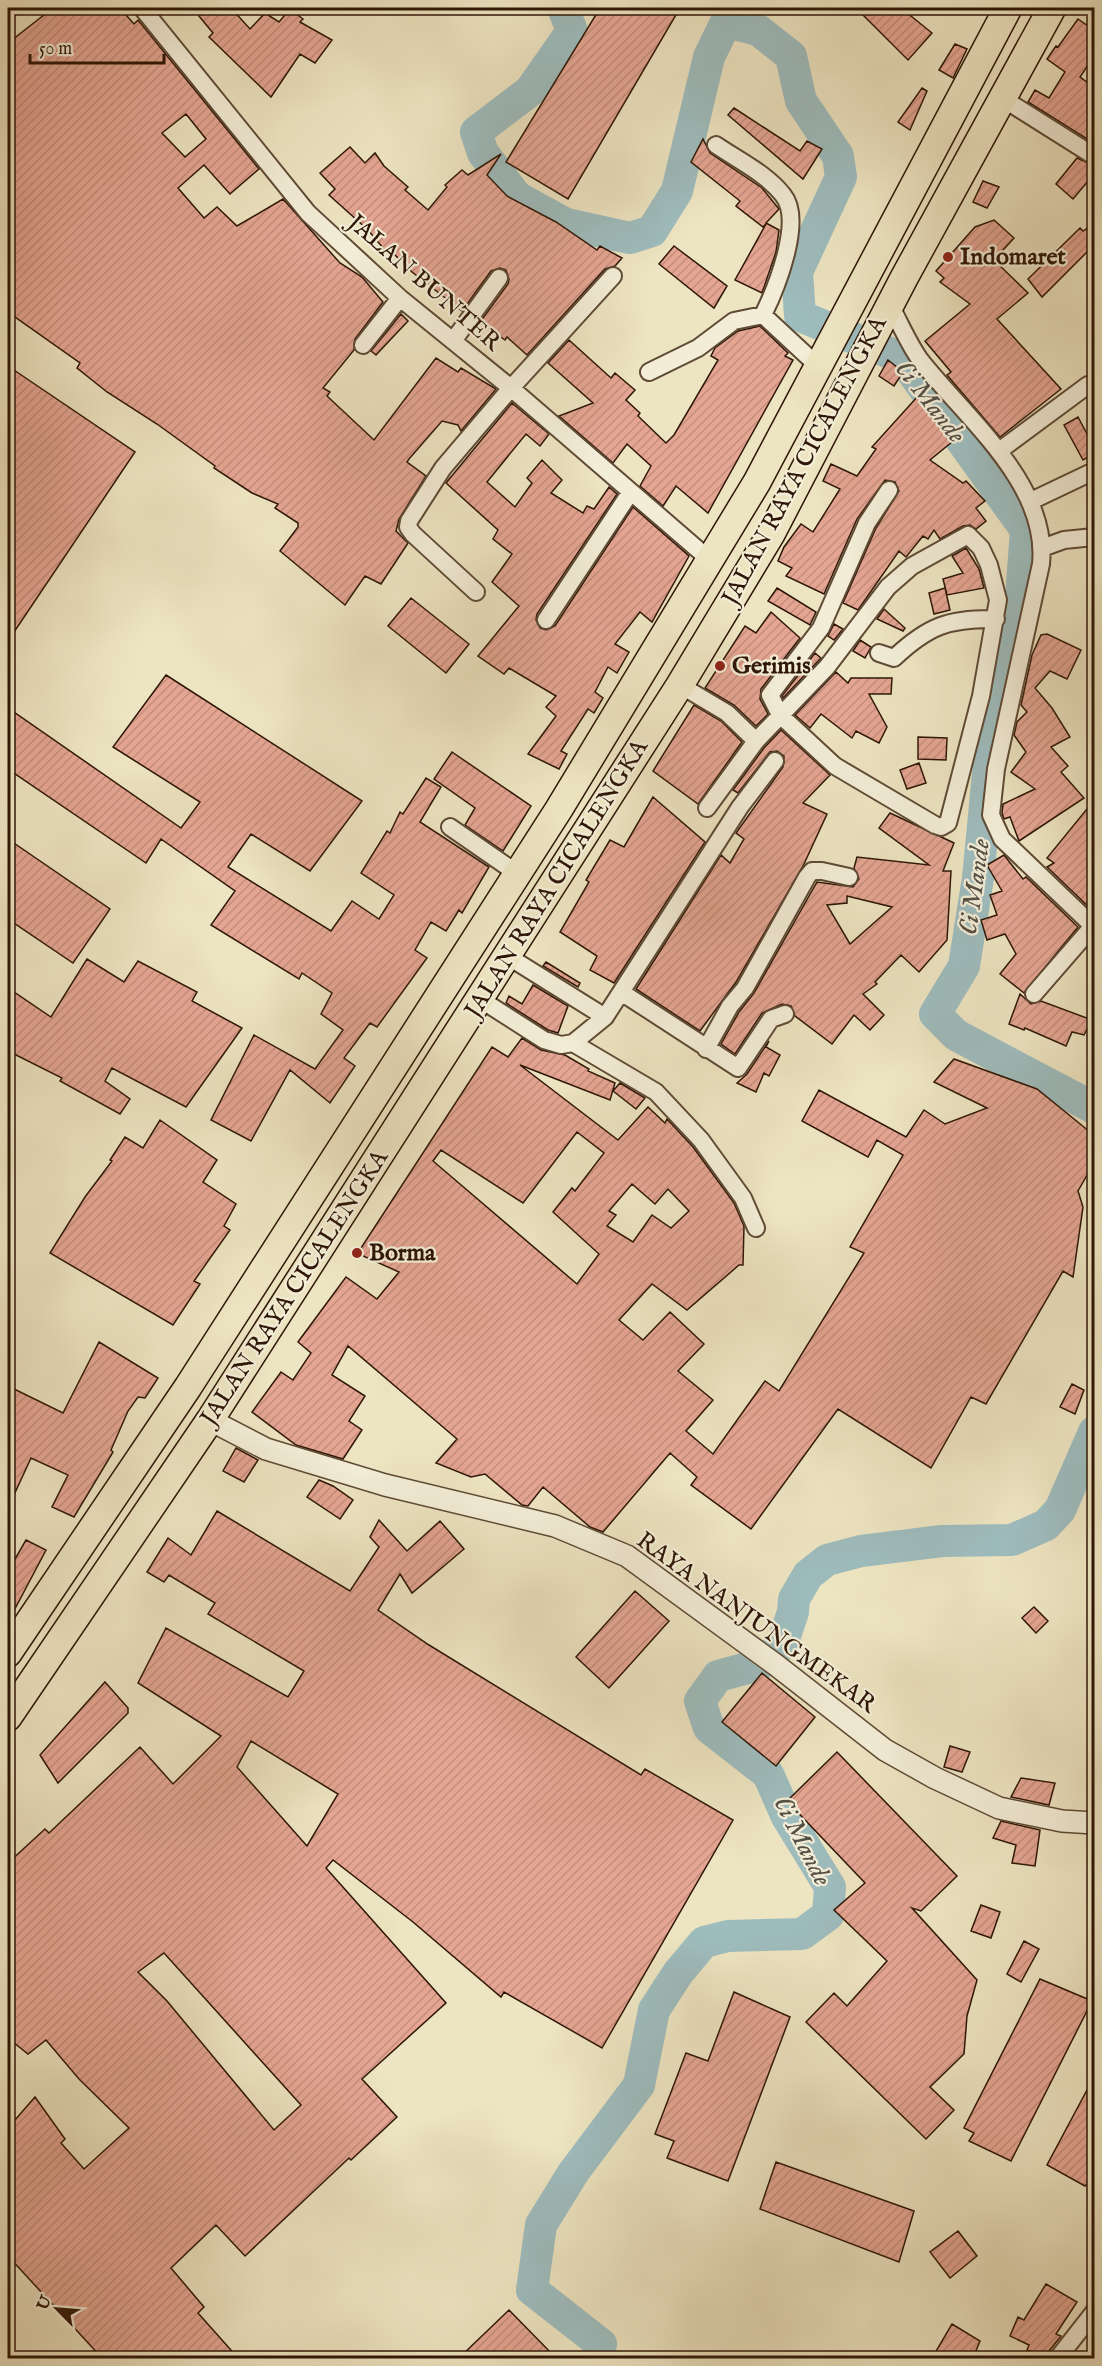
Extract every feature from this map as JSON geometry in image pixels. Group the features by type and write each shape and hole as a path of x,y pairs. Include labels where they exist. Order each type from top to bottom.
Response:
{"highway":[{"name":"JALAN RAYA CICALENGKA","path":"8,1653 188,1387 518,874 710,560 757,482 1008,8"},
{"name":"JALAN RAYA CICALENGKA","path":"8,1717 210,1420 509,957 680,686 771,534 904,278 1052,8"},
{"path":"875,262 904,278"},
{"path":"818,368 840,400"}],"street":[{"name":"JALAN BUNTER","path":"142,8 308,213 400,298 511,388 710,560"},
{"path":"1002,98 1095,156"},
{"path":"716,145 762,176 786,199 792,225 790,238 763,315"},
{"path":"476,592 413,534 408,527 409,521 443,468 511,388 613,276"},
{"path":"453,340 498,278"},
{"path":"363,345 400,298"},
{"path":"763,315 818,368"},
{"path":"649,372 698,348 734,321 763,315"},
{"path":"884,316 969,420 999,450 1031,501 1042,548 1030,620 996,769 991,815 1002,839 1094,926 1034,994"},
{"path":"999,450 1088,386"},
{"path":"1031,501 1095,471"},
{"path":"707,808 756,741 780,715 827,667 888,587 912,566 966,535 971,537 981,549 989,565 998,600 981,696 945,826 935,825 835,766 780,715 771,702 771,692 821,628 867,524 889,490"},
{"path":"546,620 630,493"},
{"path":"1042,548 1065,540 1095,537"},
{"path":"879,652 894,658 927,630 973,618 996,619"},
{"path":"680,686 726,713 756,741"},
{"path":"480,999 544,1040 561,1046 573,1043 605,1017 722,834 775,761"},
{"path":"450,827 518,874"},
{"path":"706,1049 730,1006 745,988 807,877 812,871 849,877"},
{"path":"509,957 605,1017"},
{"path":"621,992 738,1068 771,1019 785,1014"},
{"path":"573,1043 656,1092 701,1140 743,1198 756,1228"},
{"name":"RAYA NANJUNGMEKAR","path":"210,1420 266,1449 385,1485 555,1526 627,1556 776,1665 885,1750 934,1778 999,1808 1062,1821 1095,1823"},
{"path":"1063,2357 1095,2312"}],"building":[{"path":"53,8 120,8 134,24 138,20 259,169 230,194 204,165 178,188 204,218 217,207 237,226 283,199 340,263 362,277 383,302 355,339 354,350 323,388 330,392 327,396 374,440 436,358 458,372 461,368 496,389 461,431 458,425 442,421 407,462 426,476 399,519 396,531 408,543 381,584 365,576 345,605 280,551 298,527 298,523 275,508 278,504 252,493 214,468 215,466 157,424 107,392 77,368 80,363 8,312 8,43","holes":["186,114 206,139 185,157 162,133"]},
{"path":"209,8 231,8 250,29 265,13 279,22 290,9 303,19 300,22 332,40 315,63 300,54 271,97 209,37 213,33 199,16"},
{"path":"600,8 680,8 568,199 506,162"},
{"path":"856,8 901,8 932,33 908,60"},
{"path":"1078,19 1095,31 1095,55 1080,77 1095,88 1095,144 1028,102 1035,90 1049,98 1065,72 1047,59"},
{"path":"955,44 967,49 953,78 939,70"},
{"path":"922,88 927,91 910,130 898,122"},
{"path":"734,108 800,151 807,141 822,149 803,179 728,115"},
{"path":"703,139 710,153 762,188 779,209 766,223 779,230 776,252 762,293 735,280 766,224 763,227 736,206 740,201 691,162"},
{"path":"350,147 365,163 375,153 384,166 408,187 405,190 428,210 447,187 445,185 462,170 468,175 501,154 487,175 507,196 556,222 597,250 600,246 622,258 615,266 605,269 527,355 507,337 505,340 480,322 508,284 506,270 500,268 491,271 462,311 412,272 391,251 388,254 368,230 329,195 335,189 320,173"},
{"path":"1077,158 1095,166 1095,173 1073,199 1056,184"},
{"path":"983,181 999,187 987,208 973,202"},
{"path":"994,220 1014,238 994,260 1028,293 997,319 1061,389 1000,437 947,375 951,372 925,341 970,304 940,282 944,278 936,271 975,227"},
{"path":"1095,223 1095,244 1042,297 1028,279 1080,228 1083,231"},
{"path":"674,246 727,286 714,308 659,264"},
{"path":"401,314 408,321 376,355 371,351"},
{"path":"760,326 788,353 785,356 793,360 708,513 676,486 663,506 640,486 651,466 627,444 613,463 559,416 593,403 548,363 569,340 611,378 615,373 635,390 626,400 640,413 638,416 666,443 674,435 718,360 711,356 715,348 738,331"},
{"path":"888,360 903,372 894,386 879,376"},
{"path":"8,366 135,452 8,641"},
{"path":"918,396 932,408 928,413 952,442 930,460 963,483 966,481 985,501 976,508 986,521 976,529 970,525 963,526 940,539 934,530 928,539 923,536 906,557 899,551 858,610 843,603 876,528 899,491 895,482 885,480 857,519 824,594 786,576 792,568 778,561 784,547 801,524 813,532 840,489 823,481 831,464 857,476 876,449 872,447"},
{"path":"512,403 549,434 540,446 526,434 487,482 515,507 532,483 527,478 542,460 562,480 551,493 583,513 587,506 594,509 609,487 617,494 537,614 536,620 540,628 546,630 555,626 633,507 689,556 652,622 640,612 615,644 629,652 617,673 608,667 595,692 603,698 594,713 588,709 561,751 567,754 559,769 528,754 556,716 546,707 556,696 509,668 504,674 478,656 519,606 492,582 512,554 493,539 498,530 446,483"},
{"path":"1078,417 1095,449 1095,453 1083,460 1064,425"},
{"path":"966,548 979,569 984,588 947,595 943,579 963,573 952,556"},
{"path":"777,588 816,612 810,625 768,601"},
{"path":"945,588 950,610 934,614 929,593"},
{"path":"411,598 469,644 446,673 388,626"},
{"path":"884,609 905,628 903,631 877,619"},
{"path":"771,612 800,638 761,689 760,699 768,714 756,726 734,705 705,688 745,626 756,633"},
{"path":"834,624 843,629 834,640 828,636"},
{"path":"1047,634 1081,650 1067,679 1050,671 1035,688 1052,708 1070,737 1051,747 1068,766 1061,772 1084,798 1019,841 1010,817 1004,819 1003,804 1035,789 1011,772 1026,752 1014,735 1017,722 1027,712 1021,705 1032,655 1041,635"},
{"path":"860,640 871,647 865,658 853,651"},
{"path":"815,653 821,658 783,698 782,696"},
{"path":"836,672 848,683 851,678 892,678 891,694 869,694 887,727 879,743 856,731 852,738 821,714 810,728 795,715"},
{"path":"166,675 362,801 310,871 251,834 228,867 331,931 352,901 379,919 394,895 361,873 387,831 390,833 400,812 403,814 426,778 441,787 420,822 489,867 462,913 459,910 446,931 431,922 415,950 427,958 377,1027 370,1023 344,1058 355,1066 330,1103 290,1070 251,1141 211,1120 254,1035 315,1069 343,1030 321,1014 332,993 302,973 299,979 211,925 235,891 161,839 146,863 8,769 8,708 181,828 200,802 113,747"},
{"path":"694,705 721,721 742,742 698,804 653,771"},
{"path":"781,730 830,775 803,803 827,814 804,864 736,982 700,1031 636,989 721,855 730,863 744,839 736,833 783,767 784,756 777,751 770,752 738,793 733,790 764,748"},
{"path":"918,737 947,738 946,760 918,759"},
{"path":"452,752 531,806 503,851 465,825 475,808 434,779"},
{"path":"919,763 926,783 907,789 900,770"},
{"path":"653,797 705,842 614,983 590,970 597,956 560,932 589,882 586,880 610,840 624,847"},
{"path":"1095,799 1094,912 1047,867 1054,863 1047,858"},
{"path":"890,813 954,843 943,871 951,871 947,940 919,972 901,955 875,982 877,984 863,994 884,1015 870,1030 854,1015 832,1044 795,1016 791,1006 782,1004 762,1013 735,1054 721,1044 739,1012 754,993 817,882 853,887 859,879 854,868 857,857 929,865 879,828","holes":["847,896 892,907 850,944 827,905 847,903"]},
{"path":"8,839 110,909 73,963 8,919"},
{"path":"1004,855 1023,879 1026,877 1078,927 1024,993 1000,974 1016,954 1005,934 987,940 981,920 997,915 990,895 1002,891 987,865"},
{"path":"87,959 124,982 138,961 197,992 192,1001 242,1028 186,1107 112,1068 105,1081 130,1099 120,1114 60,1081 62,1078 8,1051 8,988 51,1017"},
{"path":"546,962 580,983 578,987 543,966"},
{"path":"533,985 568,1006 558,1033 548,1030 506,1003 509,996 522,1004"},
{"path":"1020,994 1031,1004 1041,1001 1092,1020 1084,1035 1072,1032 1066,1046 1025,1028 1024,1030 1009,1024"},
{"path":"522,1038 541,1050 565,1055 589,1069 588,1071 615,1083 610,1100 520,1065 618,1140 648,1107 665,1123 667,1119 693,1147 734,1203 744,1226 743,1265 739,1265 687,1310 652,1284 619,1320 643,1340 670,1312 704,1344 678,1371 713,1400 686,1431 713,1454 765,1381 779,1391 864,1253 850,1247 903,1155 877,1140 868,1157 802,1121 819,1090 906,1137 924,1110 945,1124 987,1108 934,1082 954,1059 1037,1089 1095,1136 1095,1161 1078,1191 1083,1207 1073,1277 1063,1271 986,1404 971,1397 931,1468 838,1409 751,1529 691,1485 697,1477 670,1453 603,1532 590,1527 543,1487 528,1506 522,1505 485,1474 471,1477 436,1463 457,1439 348,1346 332,1375 365,1396 349,1421 362,1430 343,1459 296,1445 252,1412 281,1372 293,1380 311,1353 298,1342 346,1277 377,1299 399,1272 361,1255 361,1248 492,1047 508,1057","holes":["577,1132 604,1153 575,1191 572,1188 553,1212 599,1254 577,1284 433,1161 441,1150 523,1203","632,1184 655,1204 668,1189 689,1211 671,1228 652,1215 633,1242 607,1226 616,1215 609,1211"]},
{"path":"769,1041 766,1047 780,1055 769,1076 764,1073 756,1092 737,1083 747,1074"},
{"path":"620,1083 645,1098 636,1109 613,1091"},
{"path":"160,1120 217,1160 203,1182 236,1204 224,1226 230,1230 194,1281 200,1284 173,1325 50,1253 85,1197 112,1161 110,1160 125,1137 143,1148"},
{"path":"99,1342 158,1378 145,1398 138,1397 128,1411 111,1450 113,1452 74,1517 52,1507 68,1475 31,1458 8,1508 8,1386 63,1413"},
{"path":"1072,1384 1084,1390 1075,1414 1060,1407"},
{"path":"236,1448 258,1460 244,1482 223,1471"},
{"path":"319,1480 333,1486 353,1500 340,1519 307,1497"},
{"path":"217,1511 350,1591 379,1547 370,1537 379,1520 407,1551 440,1521 464,1549 412,1593 400,1574 378,1610 429,1645 641,1775 645,1769 733,1820 602,2048 504,1992 501,1997 413,1922 333,1860 326,1868 446,2003 362,2079 397,2117 351,2160 349,2158 245,2256 216,2225 171,2268 204,2307 198,2313 238,2358 102,2358 8,2256 8,2128 35,2097 65,2139 61,2143 84,2169 129,2128 79,2079 46,2040 28,2054 8,2038 8,1863 45,1829 49,1833 140,1747 173,1784 221,1736 138,1683 166,1628 288,1697 304,1671 208,1614 215,1603 169,1575 164,1582 147,1572 168,1538 191,1555","holes":["251,1741 338,1794 307,1846 237,1767","164,1953 301,2105 274,2130 167,2001 138,1972"]},
{"path":"26,1540 46,1550 8,1622 8,1571"},
{"path":"635,1591 669,1621 609,1688 576,1657"},
{"path":"1034,1607 1048,1621 1036,1633 1022,1618"},
{"path":"762,1673 815,1717 776,1766 722,1722"},
{"path":"105,1682 128,1708 128,1713 58,1783 40,1755"},
{"path":"950,1746 970,1752 962,1772 944,1767"},
{"path":"837,1752 957,1876 921,1911 912,1908 977,1980 967,2016 964,2054 930,2087 954,2110 926,2139 806,2022 834,1993 847,2006 887,1961 834,1910 865,1883 787,1801"},
{"path":"1021,1778 1055,1783 1049,1805 1011,1797"},
{"path":"1001,1821 1040,1830 1035,1866 1012,1863 1016,1845 993,1838"},
{"path":"981,1905 1000,1912 991,1938 971,1931"},
{"path":"1024,1941 1039,1949 1021,1982 1007,1974"},
{"path":"1040,1979 1092,2001 1011,2161 969,2141 974,2133 964,2128"},
{"path":"734,1992 790,2017 728,2181 667,2158 674,2141 655,2134 686,2053 708,2061"},
{"path":"1095,2075 1095,2176 1085,2186 1047,2165"},
{"path":"776,2162 914,2211 899,2262 760,2209"},
{"path":"958,2231 977,2256 950,2278 930,2252"},
{"path":"1046,2284 1077,2302 1056,2334 1061,2336 1045,2356 1027,2350 1029,2345 1010,2336 1018,2317 1024,2320"},
{"path":"509,2310 556,2358 459,2358"},
{"path":"952,2324 980,2341 973,2358 932,2358"}],"waterway":[{"name":"Ci Mande","path":"563,8 572,31 530,91 476,132 483,153 517,197 566,224 630,238 652,231 677,191 709,57 726,22 758,30 791,56 801,101 838,156 841,177 797,272 800,316 902,358 1026,530 1020,611 989,763 978,878 964,966 935,1014 956,1035 1094,1108"},
{"name":"Ci Mande","path":"598,2358 601,2344 532,2290 541,2225 573,2173 639,2085 654,2010 678,1973 704,1942 728,1936 802,1934 828,1915 830,1887 787,1817 768,1774 709,1728 700,1701 718,1676 759,1665 782,1645 793,1612 794,1599 808,1575 827,1560 861,1551 942,1541 1012,1540 1046,1525 1060,1510 1094,1432"}],"place":[{"name":"Indomaret","path":"948,257"},
{"name":"Gerimis","path":"720,666"},
{"name":"Borma","path":"357,1253"}]}
